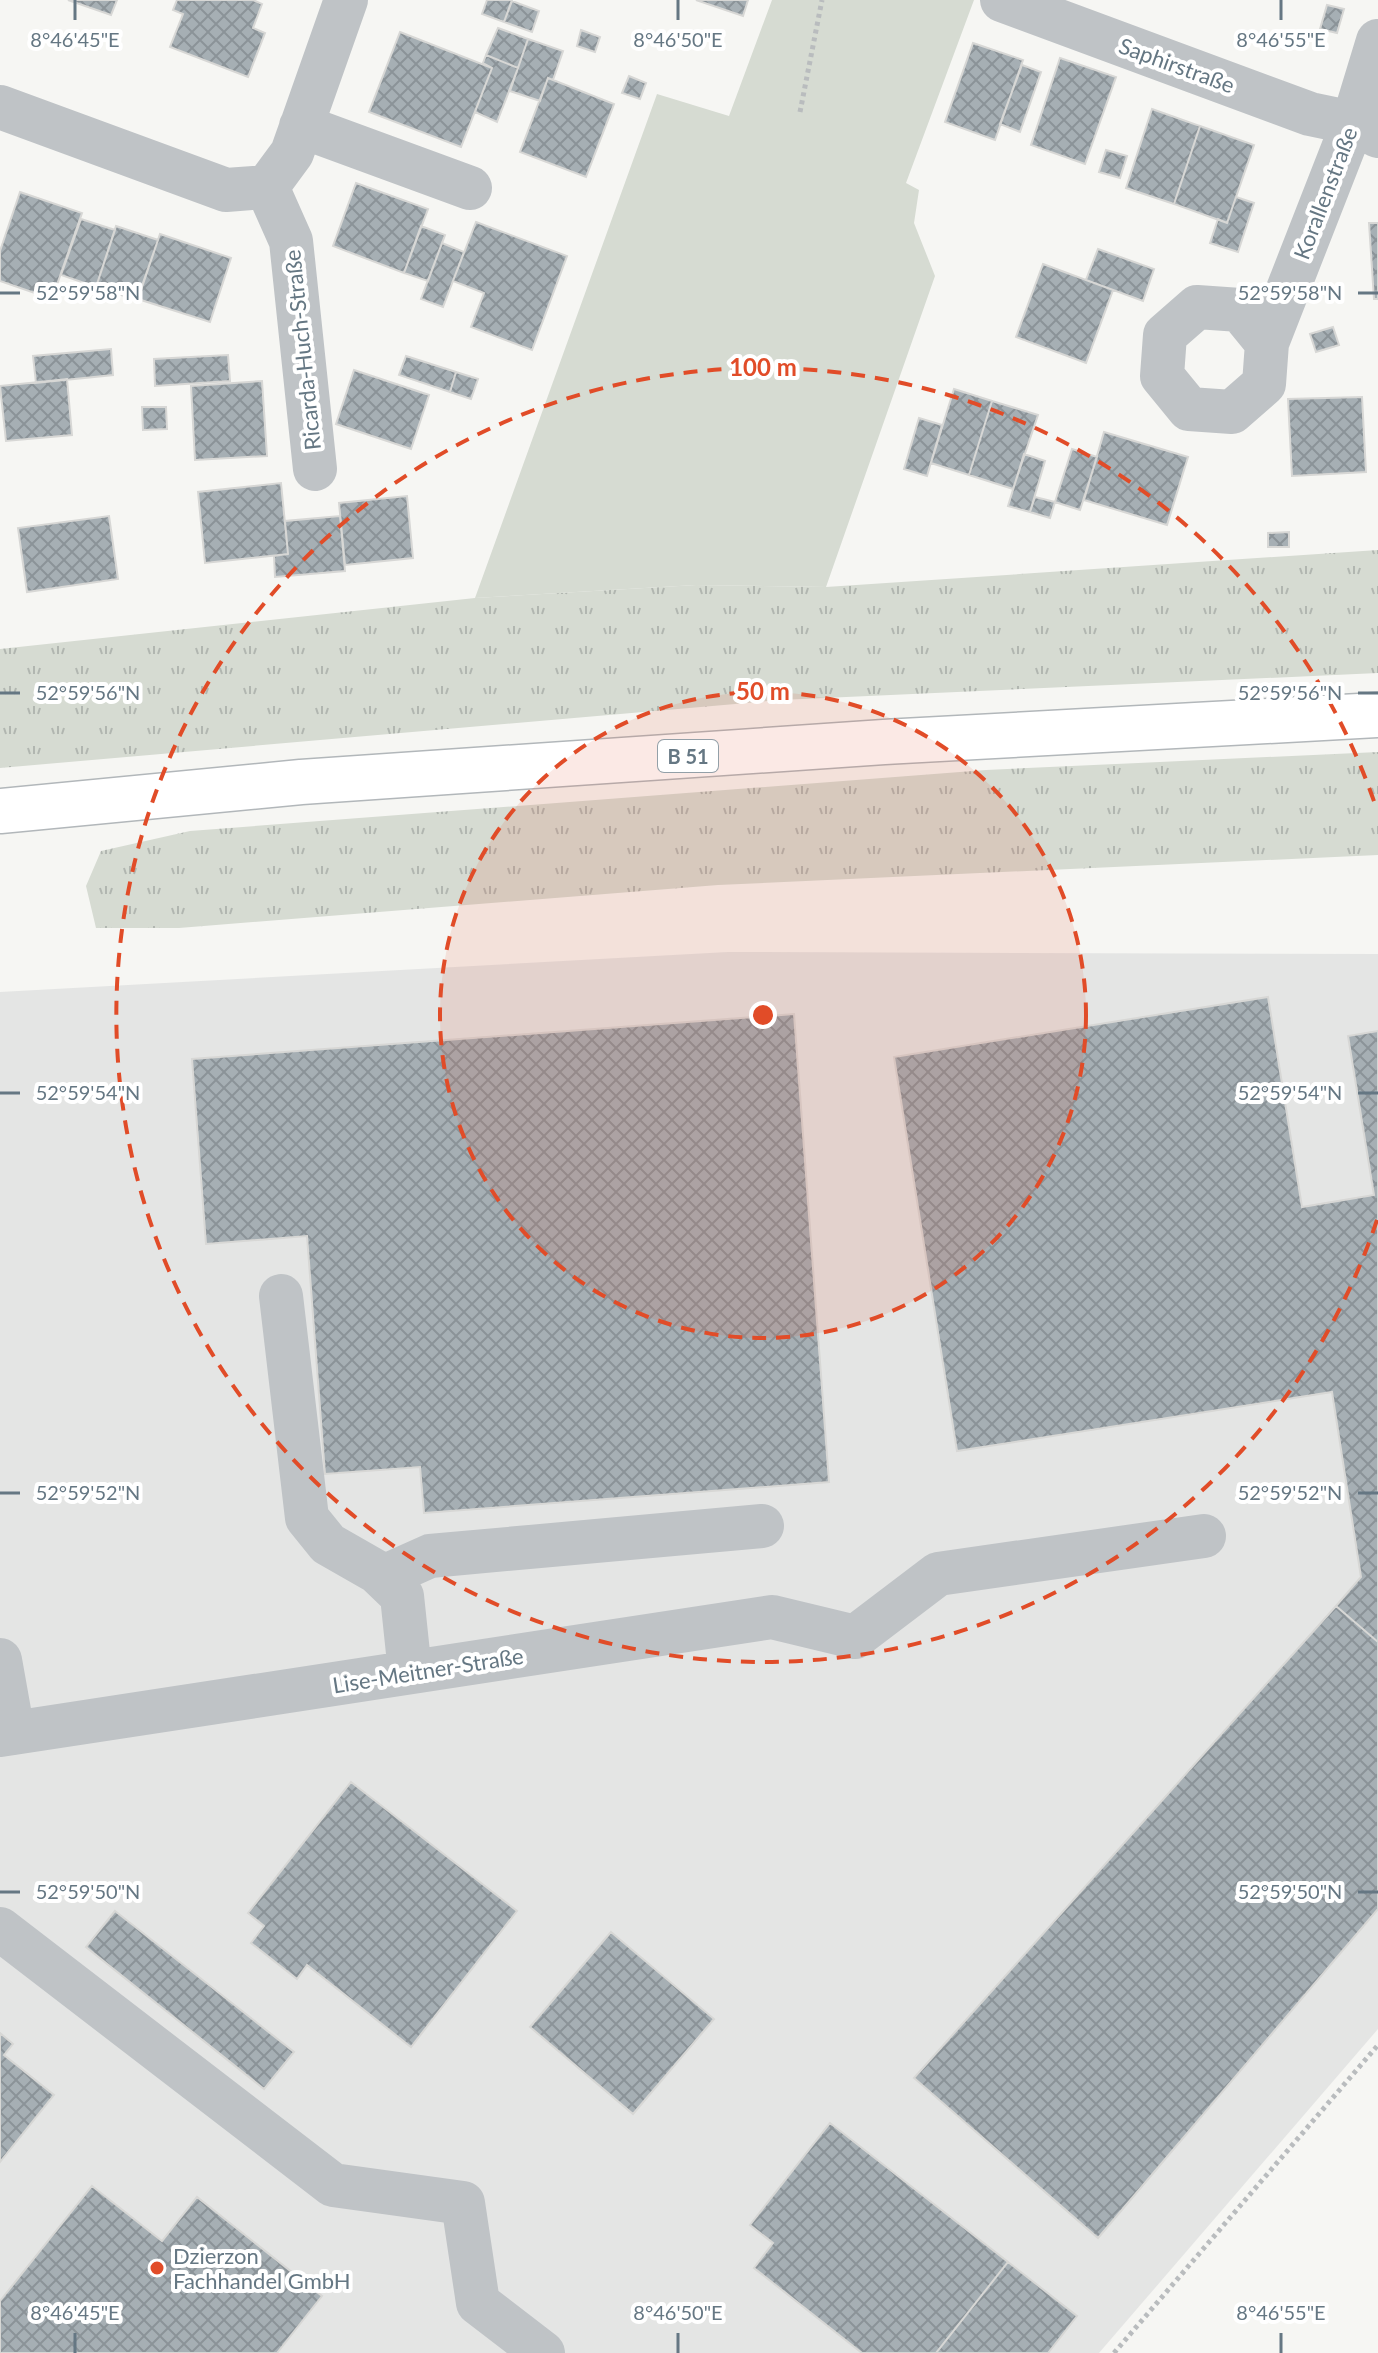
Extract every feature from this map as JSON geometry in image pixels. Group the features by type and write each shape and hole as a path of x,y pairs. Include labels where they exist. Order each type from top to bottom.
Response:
{"main road":[{"name":"B 51","path":"0,811 301,782 884,742 1378,715"}],"street":[{"path":"0,107 226,190 267,187 292,153 346,0"},
{"name":"Saphirstraße","path":"1002,0 1310,114 1366,129"},
{"name":"Korallenstraße","path":"1267,343 1366,129 1378,41"},
{"path":"301,126 470,188"},
{"name":"Ricarda-Huch-Straße","path":"267,187 291,241 315,469"},
{"path":"281,1296 307,1518 328,1544 383,1577 402,1596 410,1672"},
{"path":"383,1577 430,1556 762,1526"},
{"name":"Lise-Meitner-Straße","path":"7,1734 772,1617 855,1637 938,1574 1204,1536"},
{"path":"0,1660 7,1734"},
{"path":"0,1929 333,2185 463,2203 478,2303 543,2353"}],"path":[{"path":"800,112 822,0"},
{"path":"1114,2353 1378,2045"}],"shaded area":[{"path":"728,952 1378,954 1378,2029 1099,2353 0,2353 0,992"}],"green space":[{"path":"772,0 974,0 906,183 919,190 914,223 935,276 826,587 696,585 475,598 657,94 729,116"},
{"path":"1378,550 1378,673 780,700 0,768 0,649 475,598 696,585 826,587"},
{"path":"1378,752 1378,855 718,885 179,928 96,928 86,886 101,851 190,831 986,770"}],"building":[{"path":"68,0 117,0 111,15"},
{"path":"177,0 253,0 262,4 253,28 265,33 248,77 170,47 183,14 173,10"},
{"path":"487,0 512,0 504,22 482,14"},
{"path":"696,0 748,0 743,16"},
{"path":"512,1 539,11 532,32 504,22"},
{"path":"1327,5 1344,9 1337,33 1320,29"},
{"path":"498,28 528,39 518,68 486,55"},
{"path":"581,30 600,37 595,52 577,46"},
{"path":"400,32 492,68 461,147 369,112"},
{"path":"528,39 563,51 553,80 548,78 540,101 510,91"},
{"path":"973,43 1023,60 995,140 945,122"},
{"path":"486,55 518,68 497,122 475,112 492,68 483,63"},
{"path":"1060,58 1116,77 1085,164 1031,145"},
{"path":"1022,65 1041,72 1020,132 1000,124"},
{"path":"629,76 646,83 640,99 622,93"},
{"path":"548,78 614,104 586,177 520,152"},
{"path":"1152,109 1200,126 1174,204 1126,188"},
{"path":"1200,126 1254,145 1227,223 1174,204"},
{"path":"1106,150 1127,156 1120,178 1099,172"},
{"path":"356,183 428,209 404,273 333,246"},
{"path":"20,192 82,213 52,299 0,281 0,251"},
{"path":"1236,197 1254,203 1238,252 1210,243 1218,219 1227,223"},
{"path":"81,219 115,230 96,287 61,275"},
{"path":"476,222 567,256 532,350 471,327 484,293 453,281"},
{"path":"1369,223 1378,223 1378,299 1374,299"},
{"path":"116,226 158,240 137,300 96,287"},
{"path":"421,226 445,235 428,281 404,273"},
{"path":"160,234 231,258 210,322 138,299"},
{"path":"442,243 464,252 443,307 421,299"},
{"path":"1098,249 1154,269 1143,301 1086,280"},
{"path":"1043,264 1113,290 1086,363 1016,337"},
{"path":"1333,327 1339,345 1316,352 1310,334"},
{"path":"111,349 113,375 36,383 33,356"},
{"path":"228,355 230,381 155,386 154,359"},
{"path":"406,356 456,372 450,392 399,375"},
{"path":"354,370 429,395 411,449 336,424"},
{"path":"456,372 478,379 471,399 450,392"},
{"path":"67,379 72,435 6,441 0,386"},
{"path":"262,381 267,456 195,460 191,386"},
{"path":"954,389 992,401 969,475 931,463"},
{"path":"1362,397 1366,472 1292,476 1288,399"},
{"path":"992,401 1038,415 1013,489 969,475"},
{"path":"142,407 166,407 167,429 143,430"},
{"path":"919,418 942,425 927,476 904,469"},
{"path":"1104,432 1188,457 1167,525 1084,500"},
{"path":"1072,449 1097,457 1080,510 1055,502"},
{"path":"1024,454 1045,461 1030,512 1008,506"},
{"path":"281,483 288,554 205,563 198,492"},
{"path":"407,496 413,558 345,565 339,503"},
{"path":"1035,497 1055,502 1050,518 1030,512"},
{"path":"109,516 118,579 27,592 18,528"},
{"path":"340,516 345,571 275,577 274,556 288,554 285,521"},
{"path":"1289,532 1289,547 1268,547 1268,533"},
{"path":"1268,997 1302,1207 1374,1195 1348,1036 1378,1031 1378,1642 1336,1606 1361,1577 1332,1392 957,1451 894,1057"},
{"path":"794,1014 829,1482 424,1513 420,1467 325,1474 307,1236 206,1244 192,1059"},
{"path":"1336,1606 1378,1642 1378,1909 1098,2238 914,2078"},
{"path":"351,1782 517,1911 411,2047 307,1965 297,1979 251,1943 264,1926 248,1913"},
{"path":"115,1911 294,2052 264,2089 86,1947"},
{"path":"611,1932 714,2019 633,2114 530,2027"},
{"path":"0,2033 13,2044 4,2055 54,2095 0,2162"},
{"path":"830,2123 1008,2262 936,2353 862,2353 754,2268 773,2243 750,2225"},
{"name":"Dzierzon Fachhandel GmbH","path":"92,2186 162,2241 197,2197 322,2296 277,2353 0,2353 0,2301"},
{"path":"1008,2262 1077,2316 1048,2353 936,2353"}],"place":[{"name":"Dzierzon Fachhandel GmbH","path":"157,2268"}]}
